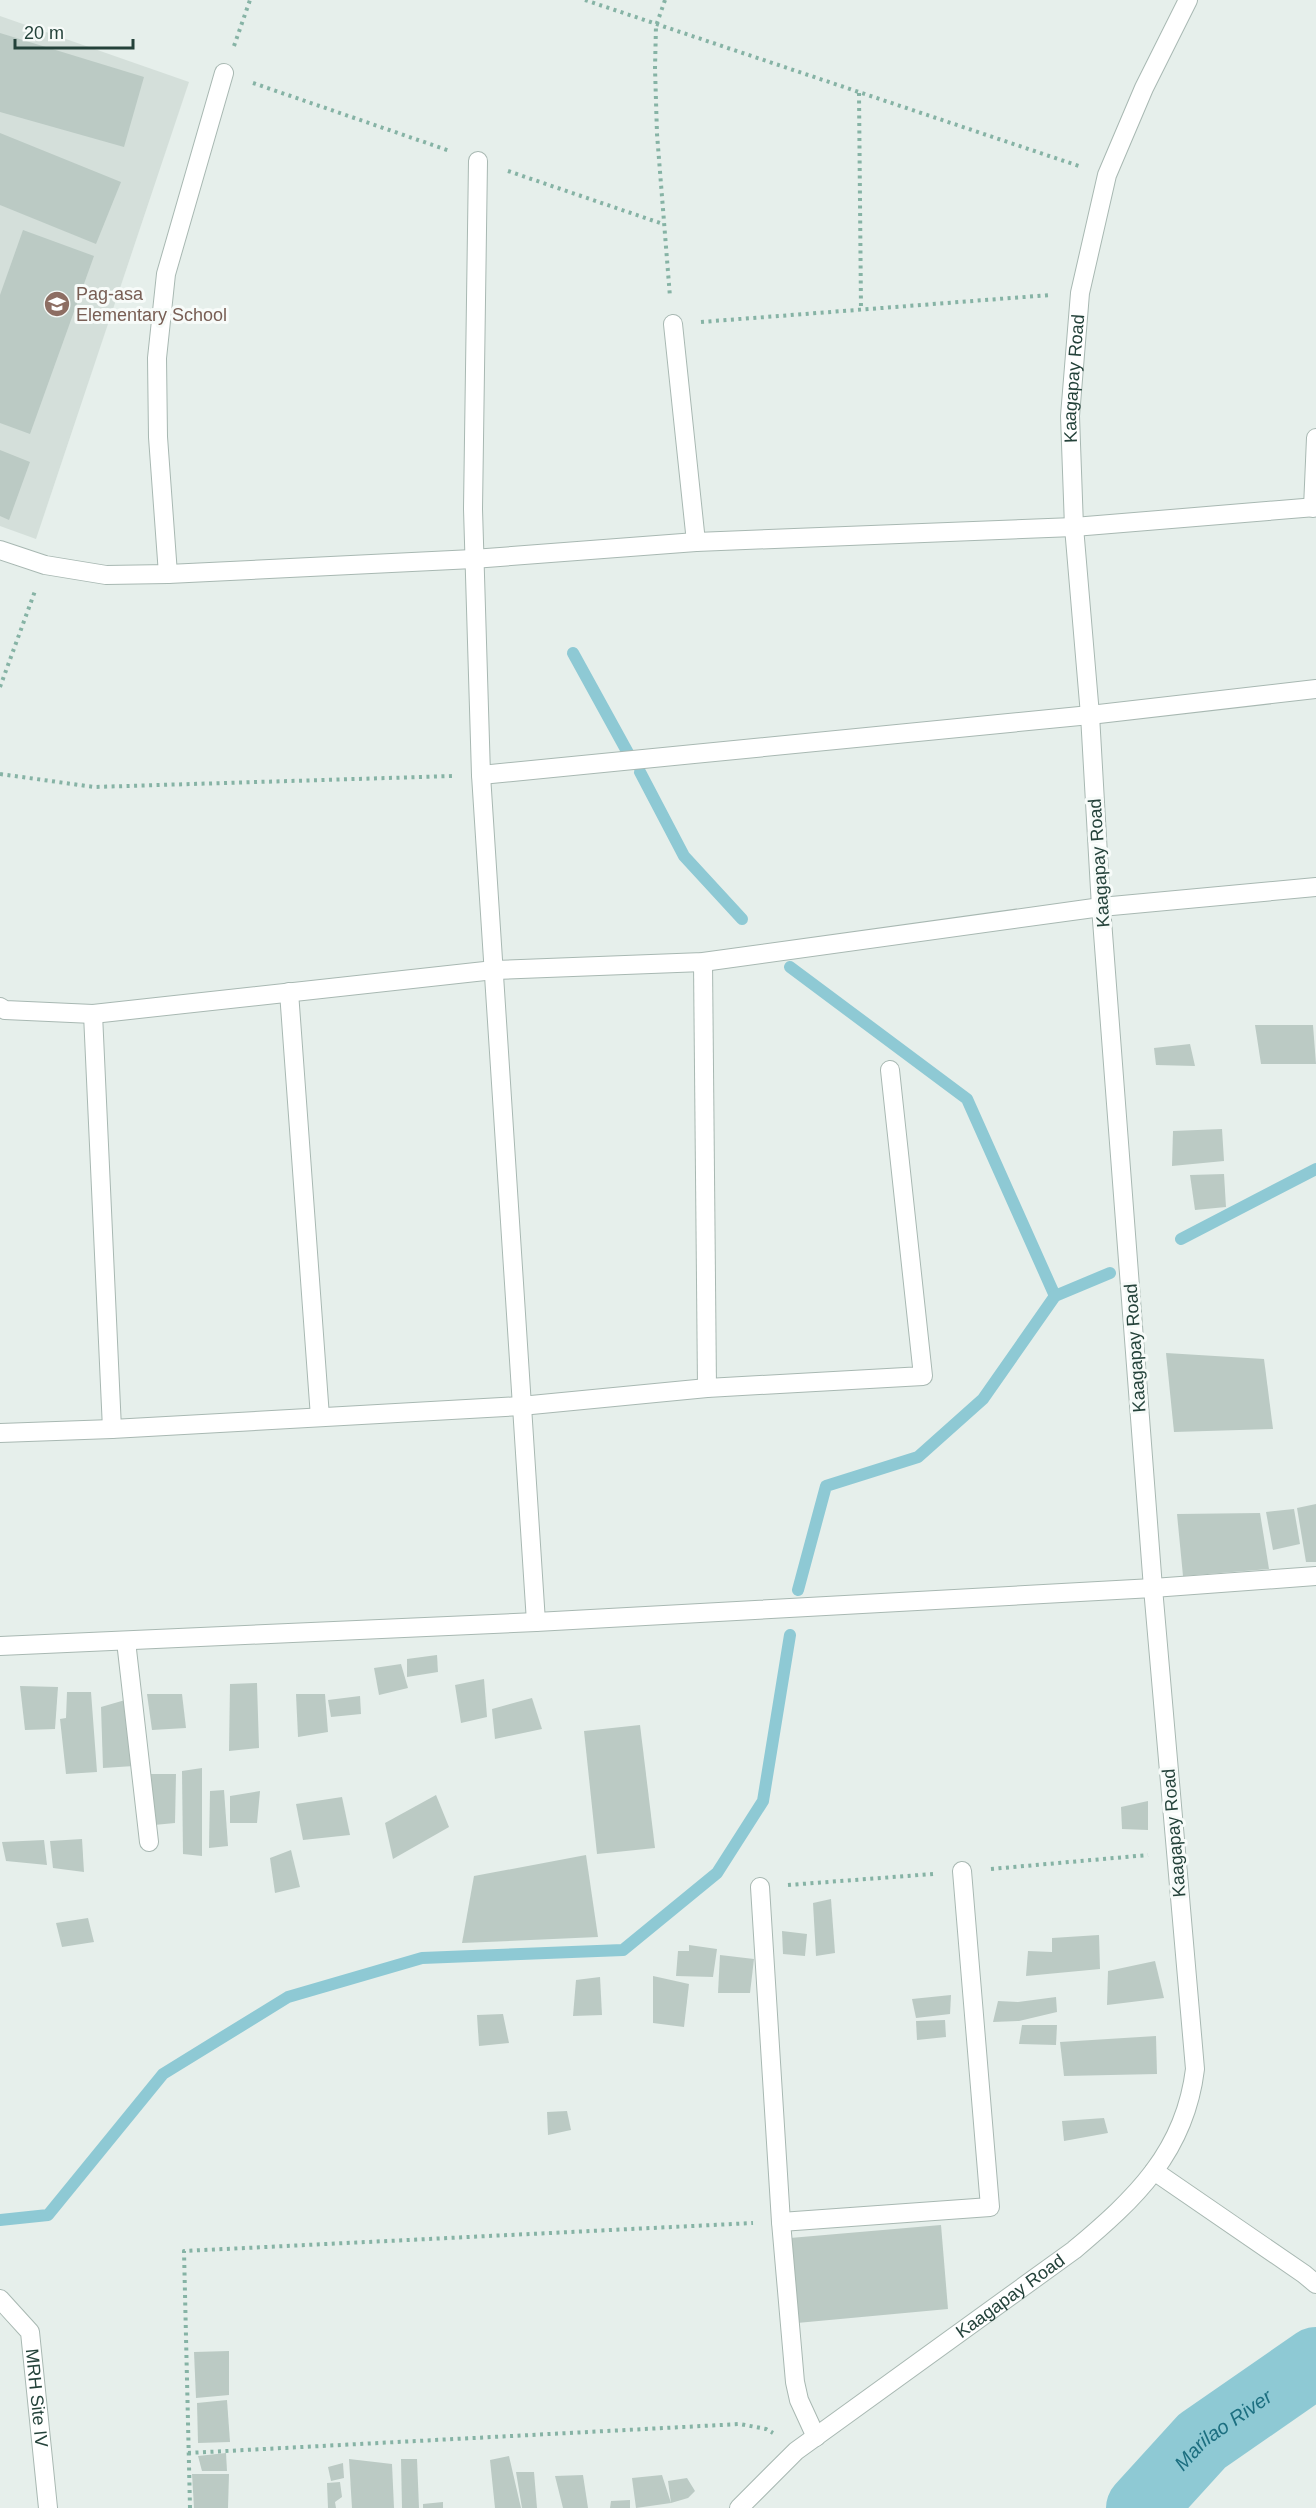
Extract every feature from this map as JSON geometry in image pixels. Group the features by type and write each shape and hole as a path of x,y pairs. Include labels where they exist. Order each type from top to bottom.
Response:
{"street":[{"name":"Kaagapay Road","path":"739,2508 796,2451 1074,2250 1107,2222 1154,2170 1173,2145 1184,2123 1192,2095 1195,2069 1153,1588 1101,907 1074,527 1070,416 1080,293 1107,175 1144,88 1188,0"},
{"path":"168,574 158,437 158,358 165,285 224,73"},
{"path":"478,160 474,559 481,775 536,1622"},
{"path":"673,324 696,542"},
{"path":"0,550 45,565 106,575 168,574 474,559 696,542 1074,527 1314,508 1316,438"},
{"path":"481,775 1089,715 1316,689"},
{"path":"0,1007 5,1010 93,1014 494,970 703,962 1101,907 1316,887"},
{"path":"703,962 706,1388"},
{"path":"288,992 320,1417"},
{"path":"93,1014 112,1429"},
{"path":"0,1433 522,1406 706,1388 923,1376 890,1070"},
{"path":"0,1646 536,1622 1153,1588 1316,1576"},
{"path":"126,1641 149,1842"},
{"path":"780,2222 990,2207 962,1871"},
{"path":"760,1887 780,2222 795,2382 799,2400 816,2437"},
{"path":"1154,2170 1310,2279"},
{"name":"MRH Site IV","path":"0,2300 30,2332 48,2508"}],"path":[{"path":"250,0 224,73 663,224"},
{"path":"585,0 656,26 1107,175"},
{"path":"665,0 656,26 656,90 663,224 673,324 1080,293"},
{"path":"859,93 861,309"},
{"path":"0,687 27,615"},
{"path":"0,774 94,787 481,775"},
{"path":"190,2508 183,2251 780,2222"},
{"path":"188,2453 740,2424 766,2429 779,2436 796,2451"}],"shaded area":[{"name":"Pag-asa Elementary School","path":"0,16 189,82 36,539 0,526"}],"building":[{"path":"0,33 144,77 124,147 0,112"},
{"path":"0,133 121,182 96,244 0,205"},
{"path":"23,230 94,256 30,434 0,423 0,295"},
{"path":"0,450 30,462 9,520 0,516"},
{"path":"1255,1025 1313,1025 1316,1064 1261,1064"},
{"path":"1190,1044 1195,1066 1156,1065 1154,1048"},
{"path":"1222,1129 1224,1161 1172,1166 1173,1131"},
{"path":"1224,1174 1226,1207 1195,1210 1190,1175"},
{"path":"1166,1353 1264,1359 1273,1429 1174,1432"},
{"path":"1316,1504 1316,1562 1306,1562 1297,1508"},
{"path":"1294,1509 1300,1544 1273,1550 1266,1512"},
{"path":"1260,1513 1269,1569 1183,1576 1177,1514"},
{"path":"437,1655 438,1672 407,1677 407,1659"},
{"path":"401,1664 408,1688 379,1695 374,1668"},
{"path":"484,1679 487,1717 461,1723 455,1685"},
{"path":"257,1683 259,1748 229,1751 230,1684"},
{"path":"20,1686 58,1687 55,1729 25,1730"},
{"path":"67,1692 91,1692 97,1772 66,1774 60,1719 66,1718"},
{"path":"147,1694 182,1694 186,1728 152,1730"},
{"path":"296,1694 325,1694 328,1732 298,1737"},
{"path":"360,1696 361,1714 331,1717 328,1700"},
{"path":"132,1698 134,1766 103,1768 101,1707"},
{"path":"532,1698 542,1729 495,1739 492,1709"},
{"path":"640,1725 655,1848 597,1854 584,1731"},
{"path":"202,1768 202,1856 183,1854 182,1771"},
{"path":"151,1774 176,1774 175,1823 154,1825"},
{"path":"224,1790 228,1846 209,1848 210,1791"},
{"path":"260,1791 257,1823 230,1823 230,1796"},
{"path":"436,1795 449,1827 393,1859 385,1823"},
{"path":"342,1797 350,1835 303,1840 296,1804"},
{"path":"1148,1801 1148,1830 1122,1829 1121,1807"},
{"path":"82,1839 84,1872 53,1868 50,1841"},
{"path":"44,1840 47,1865 6,1861 2,1842"},
{"path":"291,1850 300,1887 275,1893 270,1858"},
{"path":"586,1855 598,1937 462,1943 474,1876"},
{"path":"831,1899 835,1953 816,1956 813,1903"},
{"path":"88,1918 94,1942 62,1947 56,1923"},
{"path":"782,1931 807,1934 805,1956 783,1954"},
{"path":"1099,1935 1100,1969 1026,1976 1028,1951 1052,1952 1052,1938"},
{"path":"689,1945 717,1949 713,1977 676,1976 678,1951 689,1951"},
{"path":"720,1955 754,1959 750,1993 718,1993"},
{"path":"1155,1961 1164,1998 1107,2005 1108,1971"},
{"path":"653,1976 689,1984 684,2027 653,2023"},
{"path":"600,1977 602,2015 573,2016 576,1980"},
{"path":"951,1995 950,2014 916,2018 912,1999"},
{"path":"1056,1997 1057,2012 1019,2021 993,2022 998,2001 1018,2002"},
{"path":"503,2014 509,2043 479,2046 477,2015"},
{"path":"945,2020 946,2037 917,2040 916,2021"},
{"path":"1022,2025 1057,2025 1056,2045 1019,2044"},
{"path":"1156,2036 1157,2074 1064,2076 1060,2042"},
{"path":"567,2111 571,2130 548,2135 547,2112"},
{"path":"1104,2118 1108,2133 1064,2141 1062,2121"},
{"path":"941,2225 948,2309 797,2323 790,2238"},
{"path":"229,2351 229,2395 196,2398 194,2352"},
{"path":"227,2400 230,2442 198,2443 197,2403"},
{"path":"226,2453 227,2471 202,2471 198,2456"},
{"path":"509,2456 521,2508 495,2508 490,2460"},
{"path":"349,2459 392,2464 394,2508 352,2508"},
{"path":"401,2459 417,2459 419,2508 402,2508"},
{"path":"343,2463 344,2478 331,2481 328,2467"},
{"path":"516,2472 534,2472 537,2508 522,2508"},
{"path":"192,2474 229,2474 228,2508 194,2508"},
{"path":"583,2475 588,2508 563,2508 555,2476"},
{"path":"662,2475 671,2503 636,2508 632,2478"},
{"path":"687,2478 695,2491 688,2498 671,2503 668,2481"},
{"path":"340,2482 342,2497 335,2502 336,2508 328,2508 327,2483"},
{"path":"630,2500 630,2508 610,2508 611,2501"},
{"path":"443,2502 443,2508 423,2508 423,2504"}],"waterway":[{"path":"573,653 628,753"},
{"path":"640,772 684,856 742,919"},
{"path":"790,967 967,1099 1055,1296"},
{"path":"1181,1239 1316,1169"},
{"path":"798,1590 826,1486 918,1457 983,1399 1055,1296 1110,1273"},
{"path":"0,2220 48,2215 163,2074 288,1997 422,1958 623,1950 717,1873 763,1801 790,1635"},
{"name":"Marilao River","path":"1141,2508 1202,2441 1316,2362"}],"place":[{"name":"Pag-asa Elementary School","path":"57,304"}]}
